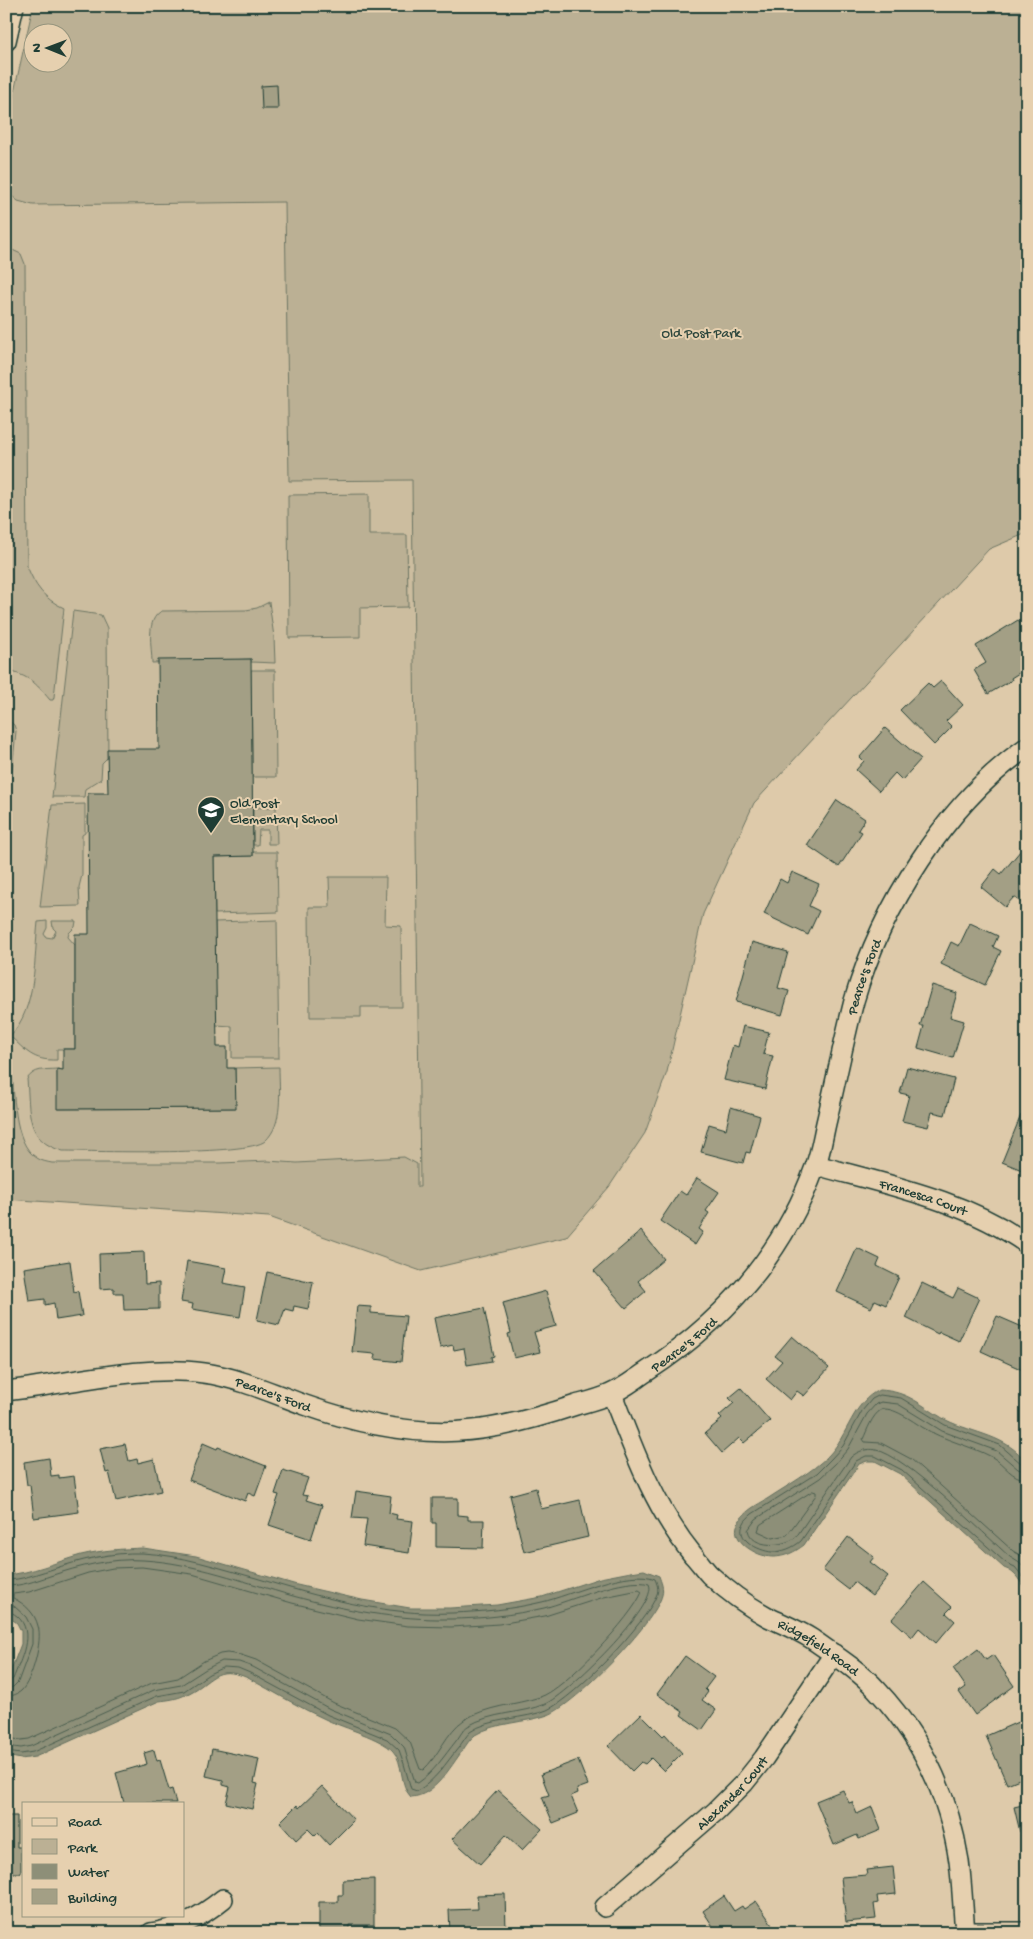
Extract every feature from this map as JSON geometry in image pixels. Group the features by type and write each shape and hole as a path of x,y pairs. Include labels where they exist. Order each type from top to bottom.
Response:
{"street":[{"path":"6,41 14,6"},
{"name":"Pearce's Ford","path":"6,1391 149,1371 205,1373 253,1386 338,1417 386,1427 435,1431 491,1428 539,1417 612,1394 679,1351 723,1312 759,1270 791,1222 816,1165 855,1001 870,955 891,908 917,865 950,820 981,787 1027,747"},
{"name":"Francesca Court","path":"816,1165 927,1196 984,1220 1027,1244"},
{"name":"Ridgefield Road","path":"612,1394 642,1472 660,1508 682,1541 709,1574 736,1596 766,1616 803,1634 834,1654 876,1689 904,1723 924,1754 940,1787 951,1823 959,1862 965,1932"},
{"name":"Alexander Court","path":"605,1907 716,1811 744,1783 764,1758 834,1654"},
{"path":"151,1933 192,1922 223,1899"},
{"path":"965,1932 1027,1932"}],"shaded area":[{"name":"Old Post Elementary School","path":"6,191 18,201 33,205 286,202 289,481 412,480 421,1271 269,1217 6,1199"}],"green space":[{"name":"Old Post Park","path":"33,6 1027,6 1027,533 989,549 754,803 703,914 667,1072 645,1133 609,1187 566,1237 421,1271 269,1217 6,1199 6,1055 11,1064 16,1115 23,1141 29,1151 42,1161 52,1163 221,1163 268,1161 297,1163 404,1157 417,1164 417,1187 420,1187 412,480 289,481 285,202 33,205 18,201 6,191 6,129 22,56 22,72 72,72 72,22 29,22"},
{"path":"6,247 21,254 25,264 27,566 33,580 41,591 64,608 53,700 50,700 31,680 6,670"},
{"path":"369,494 369,535 407,535 408,607 360,608 360,637 289,638 288,495"},
{"path":"269,602 274,637 275,663 251,662 251,659 152,663 151,627 153,620 162,611 246,610 257,608"},
{"path":"73,611 101,615 107,628 108,757 102,763 101,779 85,789 84,797 52,797"},
{"path":"251,670 275,670 276,777 252,777"},
{"path":"6,718 14,725 16,731 11,781 8,785 6,785"},
{"path":"85,804 85,833 82,835 82,875 79,887 80,906 40,907 52,805"},
{"path":"276,807 277,844 268,844 268,830 259,830 258,845 253,845 253,808"},
{"path":"253,852 277,852 278,912 215,914 214,857 253,856"},
{"path":"329,877 386,877 385,925 401,926 402,1007 361,1007 361,1017 310,1017 309,907 330,907"},
{"path":"277,920 279,1058 232,1058 232,1026 216,1025 215,922"},
{"path":"47,921 47,928 44,934 46,937 52,938 56,931 53,928 52,921 76,921 75,927 68,937 75,945 75,1049 57,1049 57,1060 42,1059 30,1054 10,1036 19,1025 30,997 35,967 38,922"},
{"path":"279,1067 280,1096 275,1126 265,1141 253,1146 202,1151 63,1151 42,1140 32,1124 27,1079 30,1075 40,1070 57,1069 58,1109 235,1108 235,1068"}],"water":[{"path":"879,1390 907,1396 946,1420 990,1436 1010,1446 1027,1463 1027,1594 1015,1575 1004,1568 900,1474 875,1461 859,1464 804,1545 797,1550 782,1556 766,1556 751,1550 740,1540 737,1534 737,1527 745,1513 815,1468 836,1447 863,1402"},
{"path":"143,1548 196,1556 297,1585 362,1600 410,1608 497,1605 542,1597 600,1578 644,1570 659,1576 663,1592 645,1624 630,1642 576,1696 548,1715 501,1725 475,1735 441,1780 427,1792 420,1795 411,1797 407,1792 399,1762 393,1751 387,1746 317,1715 248,1678 228,1673 214,1676 182,1696 159,1701 35,1757 21,1759 6,1756 6,1683 21,1644 21,1631 17,1623 6,1615 6,1575 35,1570 89,1553"}],"building":[{"path":"277,85 278,109 262,109 261,86"},
{"path":"1018,620 1027,635 1027,668 1011,678 1012,680 988,694 974,670 986,663 976,646"},
{"path":"251,659 253,856 214,857 217,1047 227,1047 227,1068 235,1068 236,1108 57,1109 57,1069 63,1070 63,1049 75,1049 75,934 89,934 88,793 108,793 107,749 159,749 158,660"},
{"path":"941,681 963,705 946,721 952,727 934,745 900,710 928,683 933,688"},
{"path":"885,728 921,759 902,780 895,773 879,791 856,770 864,761 860,757"},
{"path":"837,800 865,819 858,830 862,832 839,867 807,845"},
{"path":"1026,844 1027,907 1014,897 1005,907 981,887 995,869 1001,874"},
{"path":"792,872 819,884 809,906 819,911 808,935 764,914 780,879 787,883"},
{"path":"970,923 998,936 993,947 1001,951 985,985 941,964 951,942 959,946"},
{"path":"752,942 788,952 778,988 789,991 782,1015 736,1002"},
{"path":"932,985 957,993 950,1017 964,1021 953,1058 918,1048 924,1026 920,1026"},
{"path":"743,1026 769,1032 763,1054 773,1056 765,1089 724,1080 733,1045 738,1047"},
{"path":"907,1067 954,1079 945,1115 932,1112 928,1127 902,1121 909,1095 900,1093"},
{"path":"731,1107 760,1116 750,1153 746,1152 743,1163 701,1152 709,1124 726,1129"},
{"path":"1021,1115 1027,1118 1027,1172 1002,1162"},
{"path":"697,1178 719,1192 706,1211 709,1213 699,1229 703,1232 695,1245 660,1221 680,1191 686,1195"},
{"path":"641,1231 664,1259 638,1281 646,1291 626,1308 594,1271"},
{"path":"857,1248 880,1259 877,1266 899,1277 886,1305 875,1300 871,1308 837,1292"},
{"path":"144,1252 145,1284 159,1283 159,1309 124,1310 123,1293 114,1293 114,1288 100,1289 99,1254"},
{"path":"70,1261 74,1292 78,1291 82,1316 56,1320 54,1303 45,1305 45,1299 29,1301 24,1268"},
{"path":"187,1261 226,1268 223,1283 245,1287 240,1317 192,1309 193,1304 181,1302"},
{"path":"267,1272 313,1282 308,1309 294,1306 293,1311 285,1309 279,1325 257,1320"},
{"path":"922,1283 953,1298 958,1288 979,1298 959,1341 939,1332 938,1334 906,1318"},
{"path":"546,1291 556,1326 534,1332 540,1352 514,1358 508,1334 511,1333 503,1303"},
{"path":"357,1306 371,1307 371,1313 406,1316 401,1362 374,1359 375,1354 352,1352"},
{"path":"484,1308 494,1356 491,1357 492,1361 467,1365 464,1348 454,1350 453,1345 440,1348 434,1318"},
{"path":"997,1316 1027,1329 1027,1372 981,1351"},
{"path":"792,1336 829,1368 804,1396 797,1391 790,1400 766,1379 782,1361 775,1356"},
{"path":"741,1388 770,1421 744,1443 739,1438 722,1453 705,1433 722,1419 719,1416 734,1403 729,1398"},
{"path":"203,1443 266,1466 255,1496 248,1493 245,1501 189,1480"},
{"path":"125,1444 129,1461 137,1459 138,1463 154,1459 161,1491 116,1501 109,1472 106,1473 100,1449"},
{"path":"49,1458 51,1476 59,1475 59,1478 74,1476 79,1512 34,1518 30,1485 27,1485 24,1462"},
{"path":"283,1470 308,1478 302,1495 308,1496 306,1500 322,1505 311,1539 269,1525 279,1495 275,1494"},
{"path":"536,1488 541,1509 580,1500 588,1537 524,1552 510,1495"},
{"path":"356,1491 391,1496 389,1513 397,1515 396,1519 413,1521 409,1553 363,1546 367,1519 352,1518"},
{"path":"432,1498 458,1498 458,1515 468,1516 468,1520 484,1520 483,1548 436,1547 436,1523 432,1523"},
{"path":"848,1537 874,1557 870,1562 888,1576 872,1596 854,1582 849,1590 823,1570"},
{"path":"924,1582 952,1607 946,1613 955,1621 936,1643 919,1628 912,1637 892,1619"},
{"path":"978,1649 986,1660 993,1655 1014,1686 975,1715 959,1692 966,1687 953,1668"},
{"path":"685,1656 714,1677 705,1689 708,1692 702,1700 716,1710 702,1730 681,1715 683,1712 657,1694"},
{"path":"641,1714 663,1736 665,1734 682,1753 664,1771 651,1758 645,1764 641,1762 632,1771 608,1746"},
{"path":"1027,1718 1027,1776 1007,1784 986,1736"},
{"path":"212,1749 259,1759 254,1783 258,1784 252,1809 226,1803 230,1787 223,1785 223,1780 206,1776"},
{"path":"154,1750 157,1761 160,1760 169,1790 172,1789 176,1802 124,1802 116,1773 147,1764 144,1753"},
{"path":"578,1760 588,1785 577,1789 578,1793 571,1796 578,1813 553,1823 542,1797 549,1795 541,1774"},
{"path":"322,1786 354,1820 329,1845 318,1833 315,1836 308,1829 296,1840 280,1822 297,1805 299,1808"},
{"path":"498,1790 542,1829 522,1850 506,1835 480,1864 452,1839"},
{"path":"843,1790 849,1803 852,1802 857,1814 872,1807 881,1830 859,1839 857,1835 834,1845 816,1801"},
{"path":"1027,1804 1027,1831 1020,1832 1014,1807"},
{"path":"6,1816 17,1816 17,1847 21,1847 21,1873 6,1873"},
{"path":"893,1867 896,1894 877,1896 878,1903 874,1904 876,1919 846,1922 841,1877 867,1875 866,1870"},
{"path":"374,1879 374,1925 350,1925 350,1929 319,1929 319,1902 338,1902 338,1895 343,1895 343,1880"},
{"path":"505,1894 506,1930 488,1931 488,1933 450,1933 449,1910 478,1909 477,1895"},
{"path":"724,1896 734,1911 742,1906 744,1909 756,1901 776,1930 772,1933 723,1933 720,1929 716,1931 703,1911"}],"place":[{"name":"Old Post Elementary School","path":"211,834"}]}
